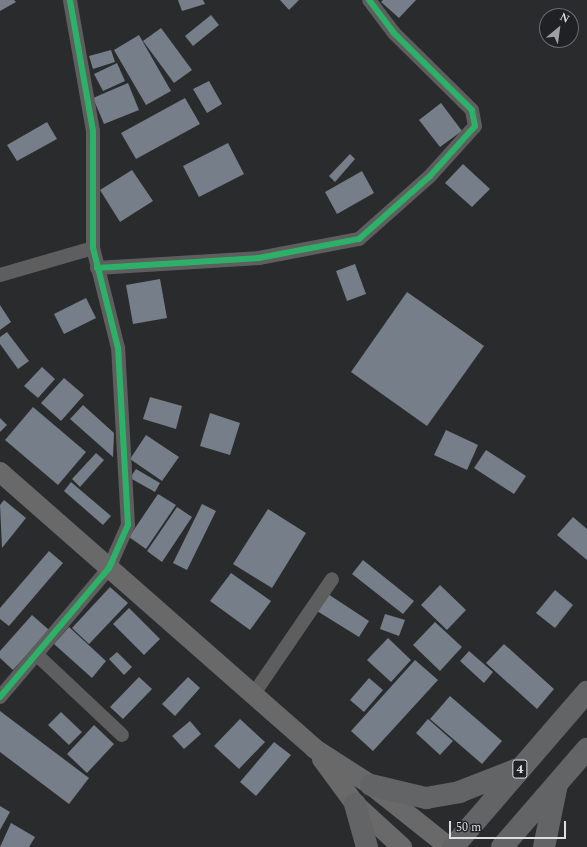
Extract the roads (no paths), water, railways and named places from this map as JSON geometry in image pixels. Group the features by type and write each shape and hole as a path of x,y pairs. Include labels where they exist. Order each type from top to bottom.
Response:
{"highway":[{"name":"4","path":"452,847 587,692"},
{"path":"502,847 587,749"},
{"path":"371,785 426,798 459,792 520,768"},
{"path":"544,847 557,783"},
{"path":"355,804 367,847"}],"street":[{"path":"0,697 109,568 128,525 118,348 93,248 93,131 70,0"},
{"path":"97,268 259,258 359,240 430,176 475,126 472,110 394,33 368,0"},
{"path":"0,275 93,248"},
{"path":"0,472 315,749 371,785 449,847"},
{"path":"253,695 332,579"},
{"path":"36,654 122,735"},
{"path":"315,749 355,804 402,847"}]}
